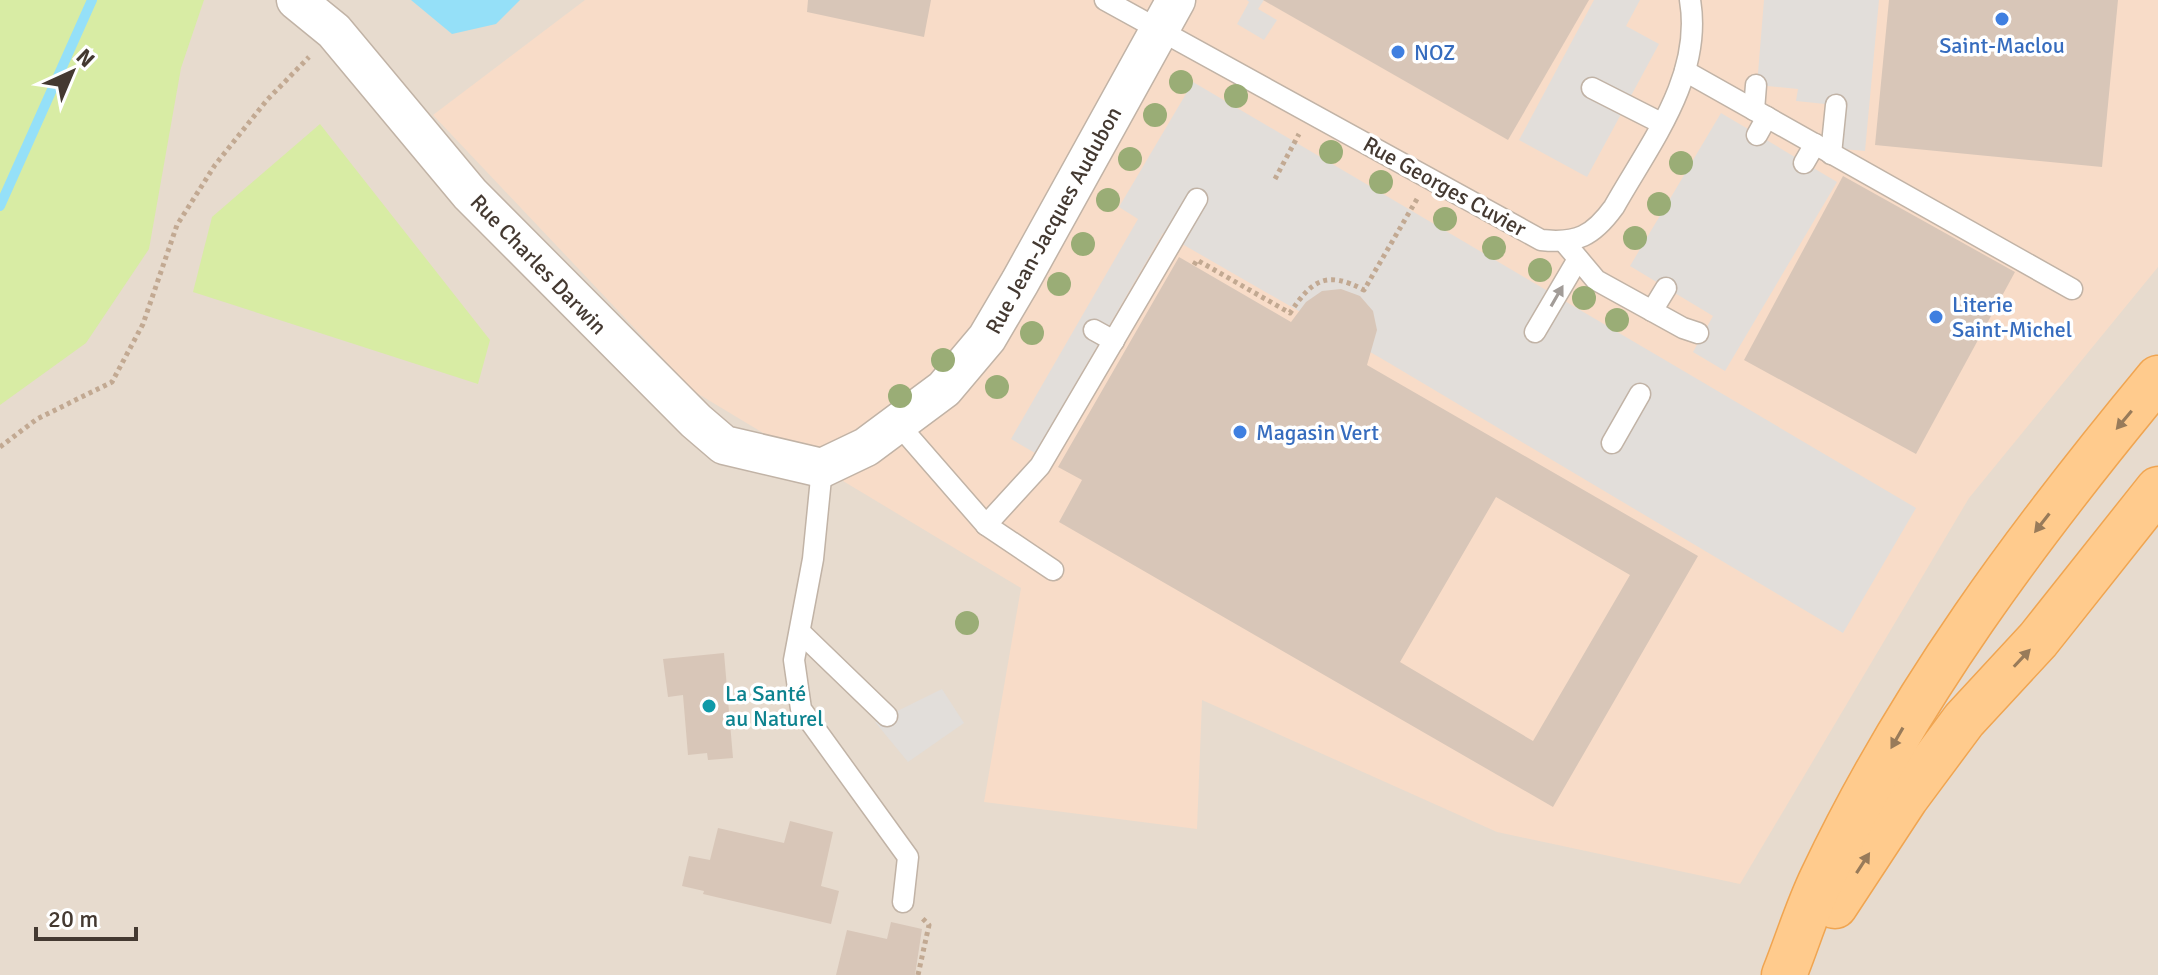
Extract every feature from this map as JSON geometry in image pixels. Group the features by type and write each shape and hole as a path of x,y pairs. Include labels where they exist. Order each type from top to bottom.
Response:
{"main road":[{"path":"1787,975 1821,880 1921,696 1974,614 2025,544 2158,378"},
{"path":"1787,975 1914,786 1964,720 2038,640 2158,489"}],"street":[{"name":"Rue Charles Darwin","path":"296,0 334,31 470,194 696,421 724,445 822,468"},
{"name":"Rue Jean-Jacques Audubon","path":"822,468 866,447 944,389 987,338 1168,14"}],"lane":[{"name":"Rue Georges Cuvier","path":"1105,0 1168,14 1311,112 1541,240 1572,251"},
{"path":"1535,332 1572,251 1584,236 1601,225 1614,207 1682,86 1691,51 1690,0"},
{"path":"1685,71 1759,121 1823,149 2072,289"},
{"path":"1756,85 1759,121"},
{"path":"1592,88 1661,123"},
{"path":"1804,163 1823,149 1836,105"},
{"path":"986,525 1040,466 1197,199"},
{"path":"1572,251 1596,280 1698,333"},
{"path":"1652,311 1666,288"},
{"path":"1094,330 1114,341"},
{"path":"1612,443 1640,394"},
{"path":"898,424 986,525 1053,570"},
{"path":"822,468 813,559 794,660 801,709 908,857 903,902"},
{"path":"800,632 887,716"}],"path":[{"path":"0,447 37,419 112,382 143,324 177,225 215,165 267,100 334,31"},
{"path":"1275,179 1311,112"},
{"path":"1194,265 1197,260 1290,313 1306,290 1324,281 1343,279 1364,290 1420,195"},
{"path":"903,902 929,925 918,975"}],"shaded area":[{"path":"0,0 2158,0 2158,975 0,975"},
{"path":"585,0 2158,0 2158,267 1969,498 1740,884 1497,832 1202,700 1197,829 984,802 1021,588 695,392 433,115"},
{"path":"1247,0 1264,0 1258,9 1277,20 1264,40 1237,24 1249,2"},
{"path":"1594,0 1640,0 1626,26 1659,44 1587,177 1519,140"},
{"path":"1764,0 1879,0 1865,151 1832,148 1835,105 1796,101 1798,89 1757,85"},
{"path":"1193,82 1916,508 1843,633 1384,360 1163,233 1035,453 1011,439 1138,219 1119,207"},
{"path":"1721,113 1837,182 1725,371 1693,352 1713,316 1630,266"},
{"path":"942,689 964,723 908,762 875,722"}],"green space":[{"path":"0,0 204,0 181,68 149,249 86,343 0,405"},
{"path":"320,124 490,340 478,384 193,292 212,217"}],"water":[{"path":"411,0 520,0 496,24 452,34"}],"building":[{"path":"808,0 931,0 924,37 807,12"},
{"path":"1263,0 1589,0 1508,140"},
{"path":"1889,0 2118,0 2102,167 1875,145"},
{"path":"1843,176 2015,272 1916,454 1744,360"},
{"path":"1179,257 1291,322 1306,302 1322,291 1341,289 1360,296 1373,311 1377,330 1367,365 1698,556 1553,807 1059,522 1082,480 1058,467","holes":["1496,497 1630,575 1533,741 1400,662"]},
{"name":"La Santé au Naturel","path":"724,653 733,758 708,760 707,753 688,755 683,695 668,697 663,659"},
{"path":"790,821 833,832 821,886 839,891 831,924 703,894 704,891 682,886 689,856 710,860 718,828 784,843"},
{"path":"891,922 922,929 915,975 836,975 847,930 887,939"}],"waterway":[{"path":"0,206 92,0"}],"place":[{"name":"Saint-Maclou","path":"2002,19"},
{"name":"NOZ","path":"1398,52"},
{"name":"Literie Saint-Michel","path":"1936,317"},
{"name":"Magasin Vert","path":"1240,432"},
{"name":"La Santé au Naturel","path":"709,706"}]}
